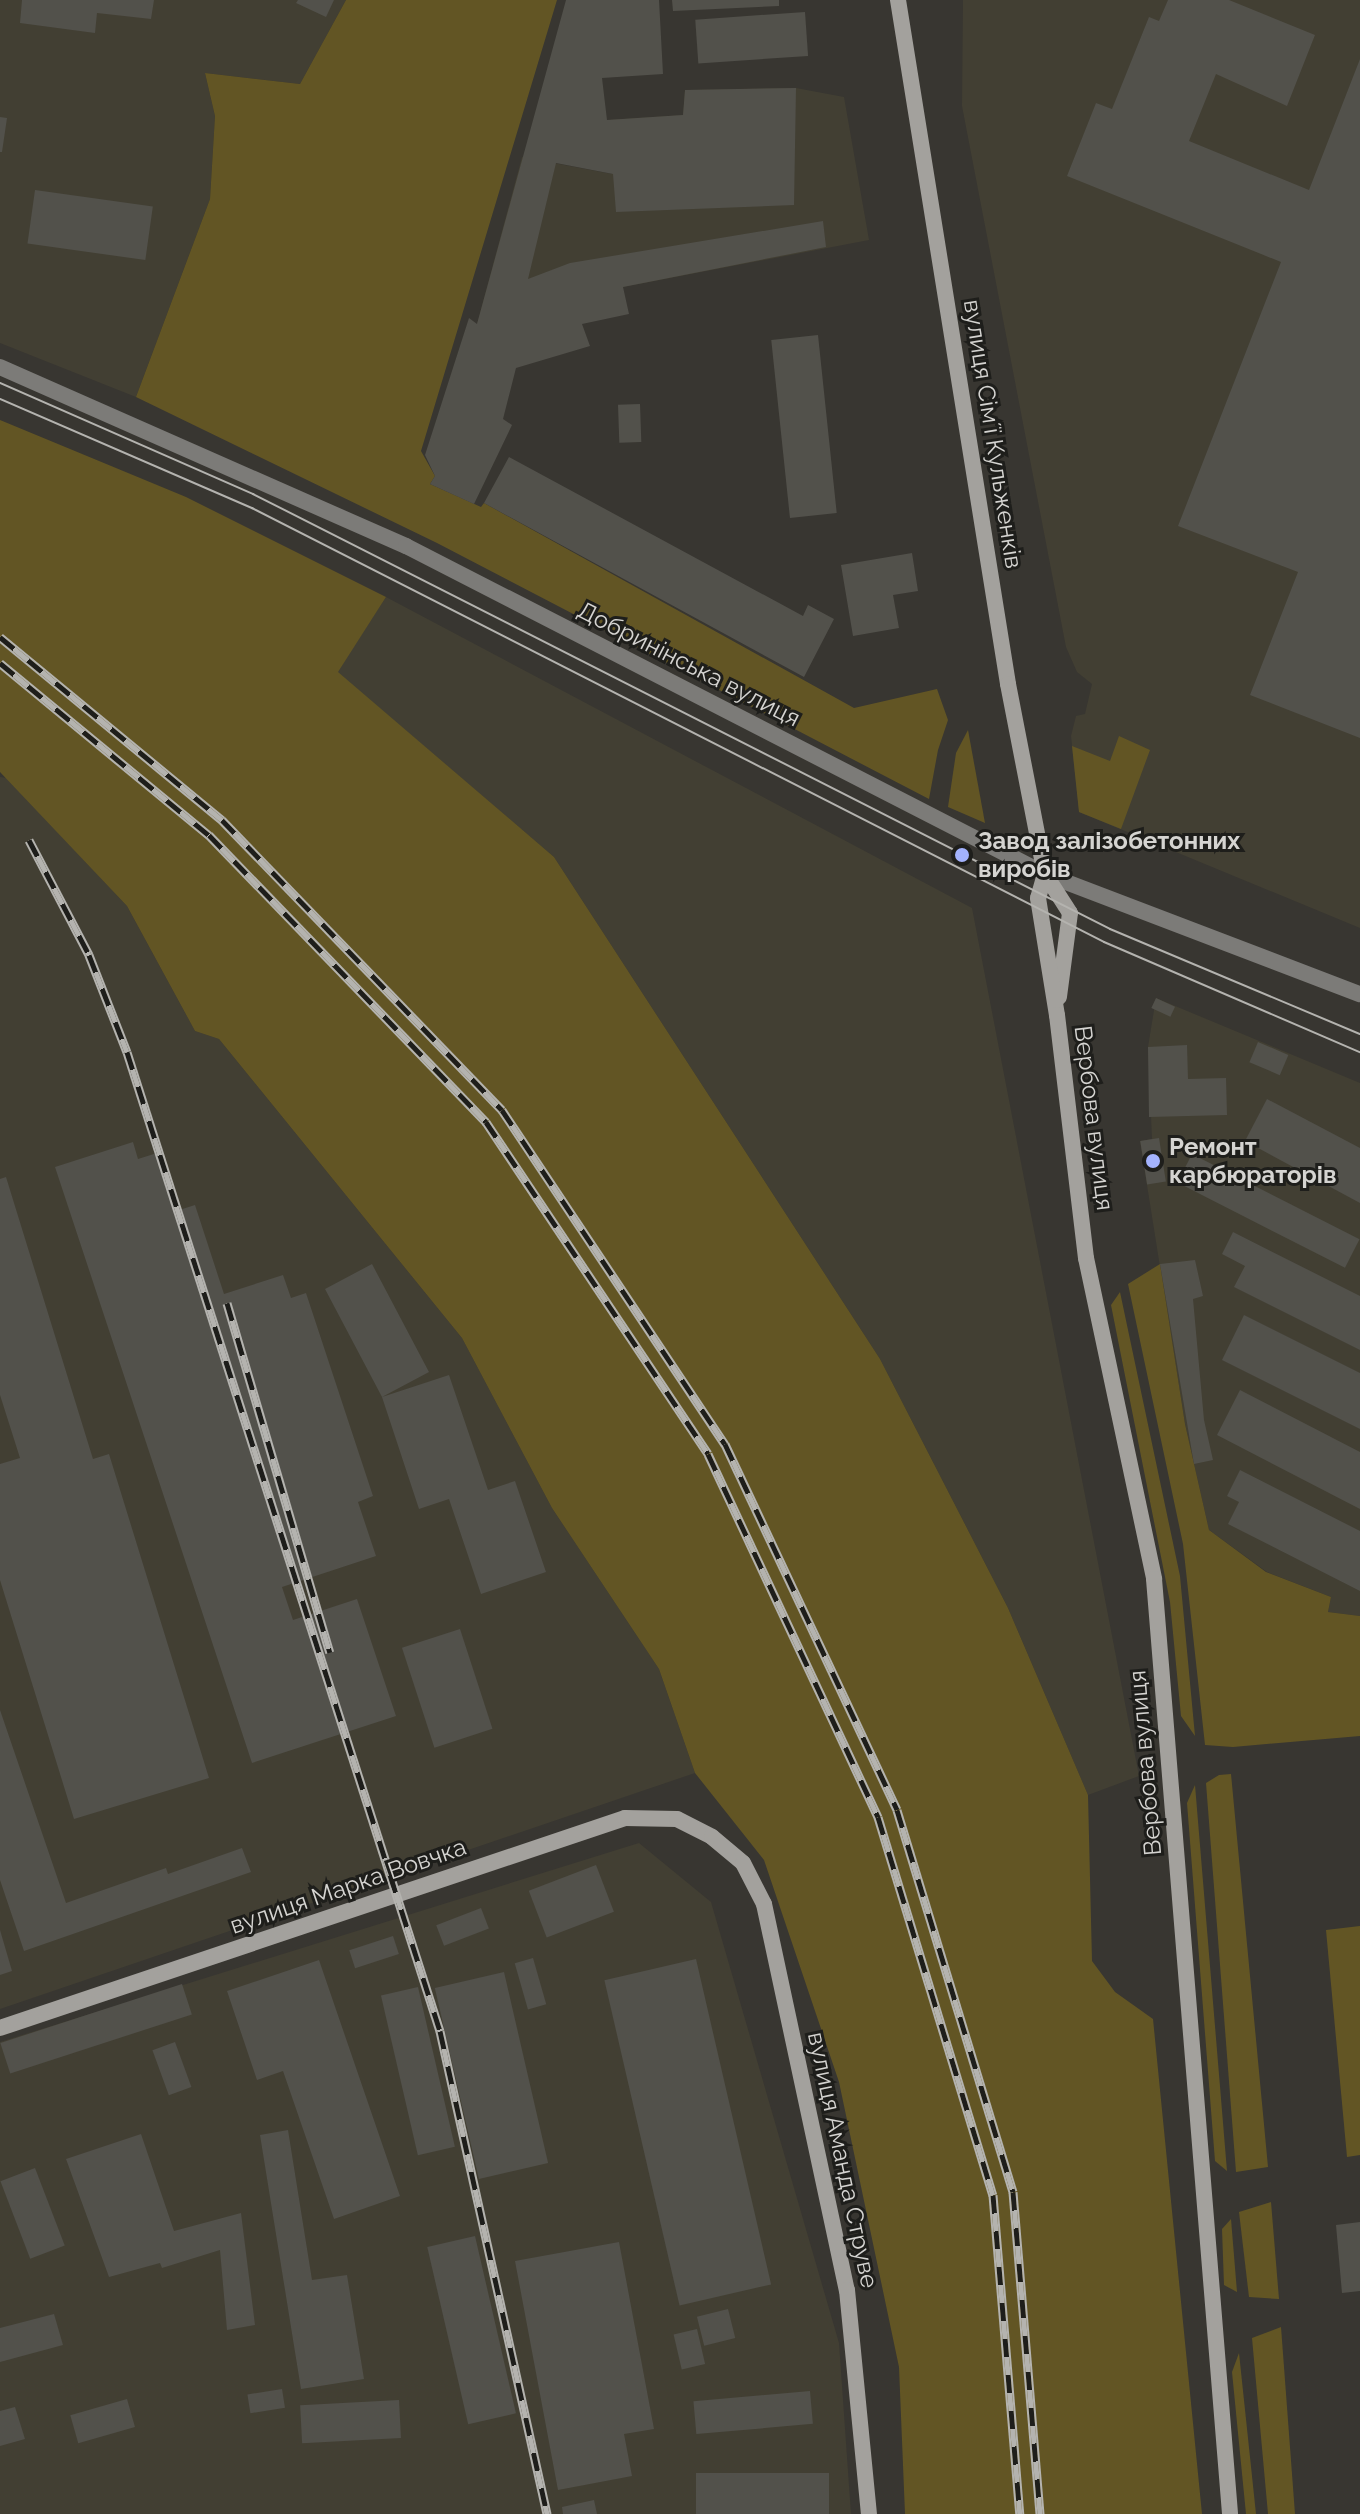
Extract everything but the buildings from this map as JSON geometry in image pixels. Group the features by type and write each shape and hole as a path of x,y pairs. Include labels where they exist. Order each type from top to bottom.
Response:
{"main road":[{"name":"вулиця Сімʼї Кульженків","path":"898,0 1008,684 1045,874"},
{"name":"Вербова вулиця","path":"1045,874 1038,898 1057,1015 1086,1258 1154,1579 1230,2514"},
{"name":"Вербова вулиця","path":"1045,874 1070,913 1057,1015"},
{"name":"вулиця Марка Вовчка","path":"0,2028 625,1818 677,1819 712,1837"},
{"name":"вулиця Аманда Струве","path":"712,1837 743,1863 764,1904 847,2290 869,2514"}],"street":[{"name":"Добринінська вулиця","path":"0,367 406,546 1045,874 1360,994"}],"shaded area":[{"path":"0,0 346,0 300,84 205,73 215,116 210,199 136,397 0,343"},
{"path":"346,0 557,0 421,451 435,476 430,484 481,507 484,503 854,708 937,689 948,720 938,750 929,799 437,543 136,397 210,199 215,116 205,73 300,84"},
{"path":"963,0 1360,0 1360,928 1079,812 1071,736 1076,716 1085,714 1092,684 1077,672 1066,647 962,106"},
{"path":"796,88 844,97 869,240 576,296 477,324 522,157 612,174 607,120 683,115 685,90"},
{"path":"0,420 186,497 386,597 338,672 554,857 880,1359 1008,1608 1088,1795 1092,1961 1115,1992 1153,2019 1202,2514 905,2514 899,2367 839,2082 764,1860 695,1773 659,1669 552,1508 462,1338 219,1039 195,1031 127,906 0,772"},
{"path":"386,597 972,908 1139,1776 1088,1795 1008,1608 880,1359 554,857 337,672"},
{"path":"968,730 985,823 948,807 956,753"},
{"path":"1119,736 1150,750 1121,829 1079,812 1072,746 1110,761"},
{"path":"0,777 7,778 127,906 195,1031 219,1039 462,1338 552,1508 659,1669 695,1773 0,2009"},
{"path":"1156,998 1360,1083 1360,1616 1328,1612 1331,1597 1267,1572 1209,1530 1185,1424 1140,1141 1152,1139 1148,1047"},
{"path":"1160,1264 1185,1424 1209,1530 1266,1572 1331,1597 1328,1612 1360,1616 1360,1736 1233,1747 1205,1745 1183,1544 1128,1284"},
{"path":"1120,1292 1180,1576 1195,1736 1181,1716 1170,1602 1111,1305"},
{"path":"1231,1774 1268,2167 1236,2172 1206,1783 1219,1775"},
{"path":"1195,1785 1227,2171 1215,2161 1187,1803"},
{"path":"639,1843 711,1902 839,2343 851,2514 0,2514 0,2042"},
{"path":"1360,1926 1360,2155 1347,2157 1326,1930"},
{"path":"1271,2202 1279,2299 1249,2297 1239,2212"},
{"path":"1231,2219 1237,2292 1224,2285 1222,2229"},
{"path":"1281,2327 1295,2514 1268,2514 1252,2338"},
{"path":"1239,2353 1256,2514 1246,2514 1232,2372"}],"tram line":[{"path":"0,383 253,494 1110,929 1360,1034"},
{"path":"0,399 252,508 1104,942 1360,1052"}],"railway":[{"path":"0,637 222,820 502,1110 725,1444 897,1810 1013,2192 1040,2514"},
{"path":"0,663 209,835 486,1122 708,1454 878,1817 993,2195 1020,2514"},
{"path":"29,840 89,955 127,1052 440,2031 547,2514"},
{"path":"227,1303 330,1652"}],"place":[{"name":"Завод залізобетонних виробів","path":"962,855"},
{"name":"Ремонт карбюраторів","path":"1153,1161"}]}
